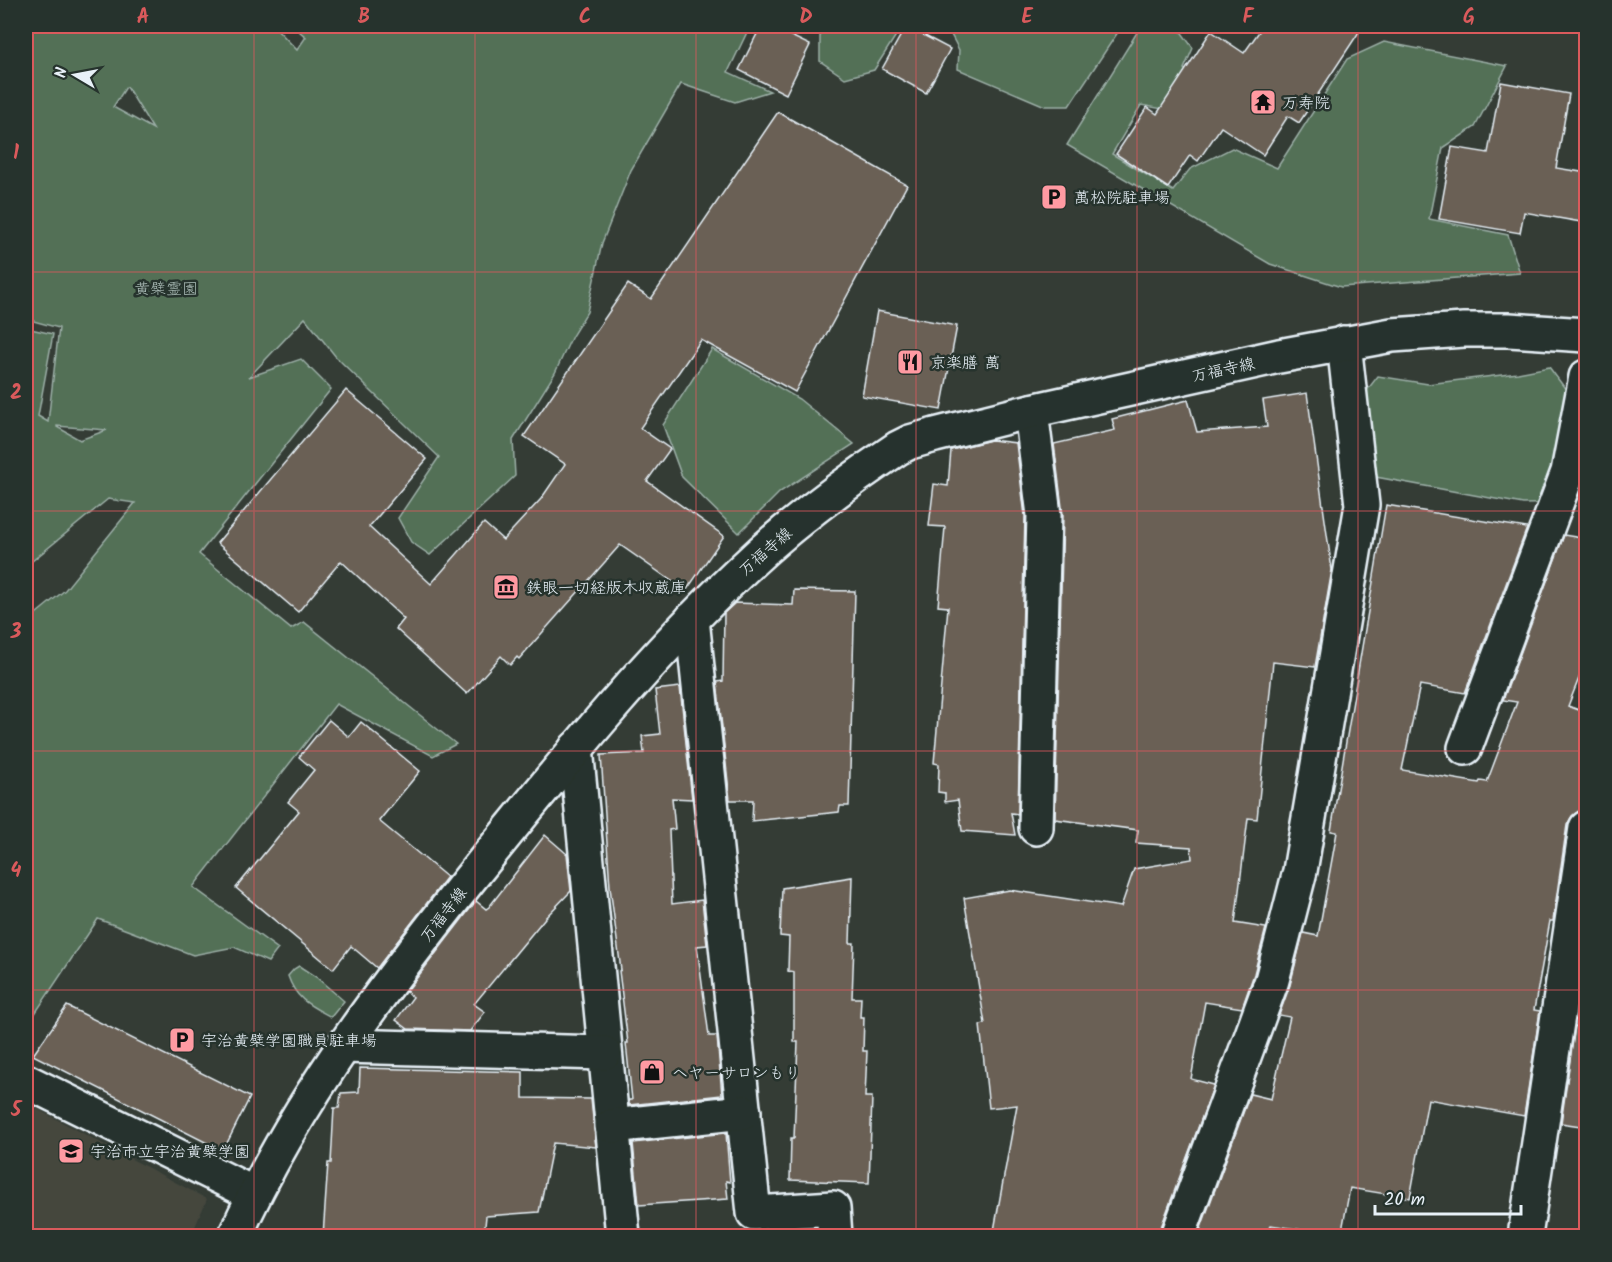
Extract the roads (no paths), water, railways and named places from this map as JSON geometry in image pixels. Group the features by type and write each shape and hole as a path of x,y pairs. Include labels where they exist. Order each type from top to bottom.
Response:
{"street":[{"name":"万福寺線","path":"235,1236 254,1194 311,1095 343,1047 454,900 576,748 634,681 743,569 784,533 898,448 934,435 1031,411 1392,335 1464,330 1509,330 1587,335"},
{"path":"1178,1236 1272,980 1300,871 1362,505 1344,344"},
{"path":"1465,748 1568,472 1587,377"},
{"path":"1031,411 1044,515 1036,828"},
{"path":"692,619 754,1213 833,1208 835,1236"},
{"path":"576,748 623,1236"},
{"path":"1525,1236 1587,828"},
{"path":"343,1047 604,1053"},
{"path":"26,1081 254,1194"},
{"path":"612,1126 744,1113"}],"place":[{"name":"万寿院","path":"1263,102"},
{"name":"萬松院駐車場","path":"1054,197"},
{"name":"京楽膳 萬","path":"910,362"},
{"name":"鉄眼一切経版木収蔵庫","path":"506,587"},
{"name":"宇治黄檗学園職員駐車場","path":"182,1040"},
{"name":"ヘヤーサロンもり","path":"652,1072"},
{"name":"宇治市立宇治黄檗学園","path":"71,1151"}],"park label":[{"name":"黄檗霊園","path":"166,288"}]}
